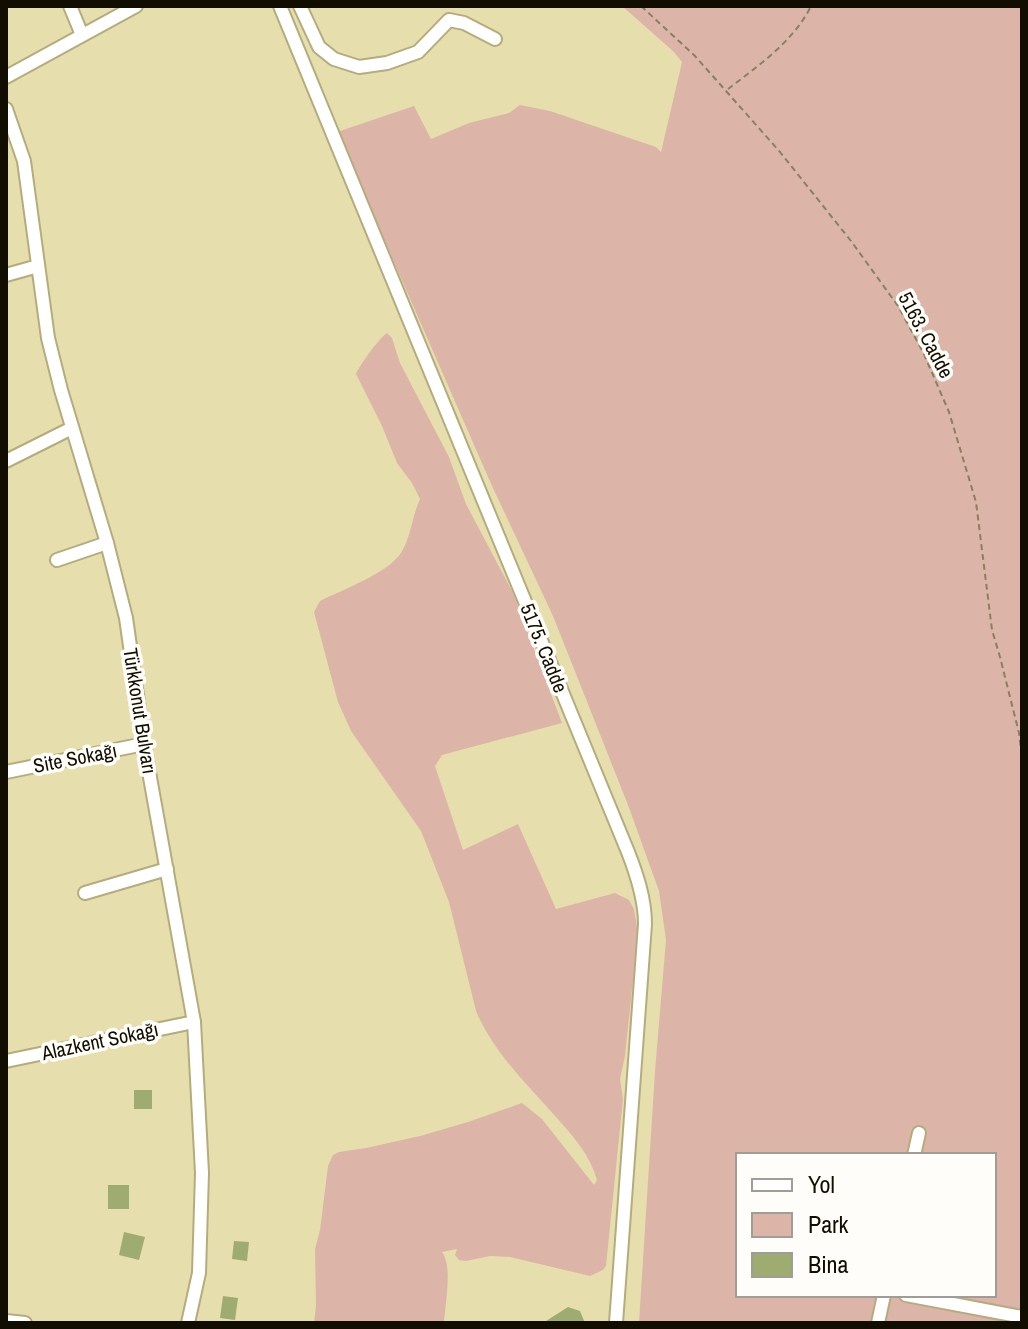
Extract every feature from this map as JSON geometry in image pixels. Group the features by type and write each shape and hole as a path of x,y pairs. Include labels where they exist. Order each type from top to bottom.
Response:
{"street":[{"path":"70,6 82,35"},
{"path":"6,77 136,6"},
{"name":"5175. Cadde","path":"280,6 628,852 640,889 645,924 616,1323"},
{"path":"300,6 319,47 334,59 359,67 387,63 418,52 449,20 464,23 495,39"},
{"name":"Türkkonut Bulvarı","path":"7,118 24,161 48,338 126,618 144,744 194,1022 202,1173 199,1273 188,1323"},
{"path":"6,275 38,266"},
{"path":"6,461 72,428"},
{"path":"57,560 107,543"},
{"name":"Site Sokağı","path":"6,772 144,744"},
{"path":"85,893 167,869"},
{"name":"Alazkent Sokağı","path":"6,1061 194,1022"},
{"path":"914,1153 919,1133"},
{"path":"878,1323 884,1297"},
{"path":"917,1297 1022,1317"},
{"path":"6,1321 25,1323"}],"path":[{"name":"5163. Cadde","path":"641,6 695,56 780,152 898,306 923,352 949,412 976,502 992,630 1019,733 1022,758"},
{"path":"727,90 771,56 811,6"}],"green space":[{"path":"622,6 1022,6 1022,1323 639,1323 666,940 659,891 553,616 492,486 337,132 414,106 431,139 469,123 509,113 520,105 550,111 656,147 661,152 682,62"},
{"path":"387,333 449,457 466,504 513,593 562,723 442,755 435,766 463,850 518,824 556,909 615,893 629,900 634,909 638,933 620,1079 623,1099 606,1266 603,1270 590,1276 510,1257 459,1260 455,1255 457,1249 442,1252 448,1276 444,1323 314,1323 315,1249 328,1166 333,1155 420,1136 522,1103 542,1119 594,1185 597,1180 580,1146 512,1067 483,1026 476,1011 449,902 421,831 351,731 338,702 314,612 320,601 375,574 395,560 404,547 420,499 397,463 356,374"}],"building":[{"path":"134,1090 152,1090 152,1109 134,1109"},
{"path":"108,1185 129,1185 129,1209 108,1209"},
{"path":"124,1232 145,1237 139,1260 119,1255"},
{"path":"234,1241 249,1242 247,1261 232,1259"},
{"path":"223,1296 238,1298 235,1320 220,1318"},
{"path":"568,1307 580,1311 585,1323 543,1323"}]}
